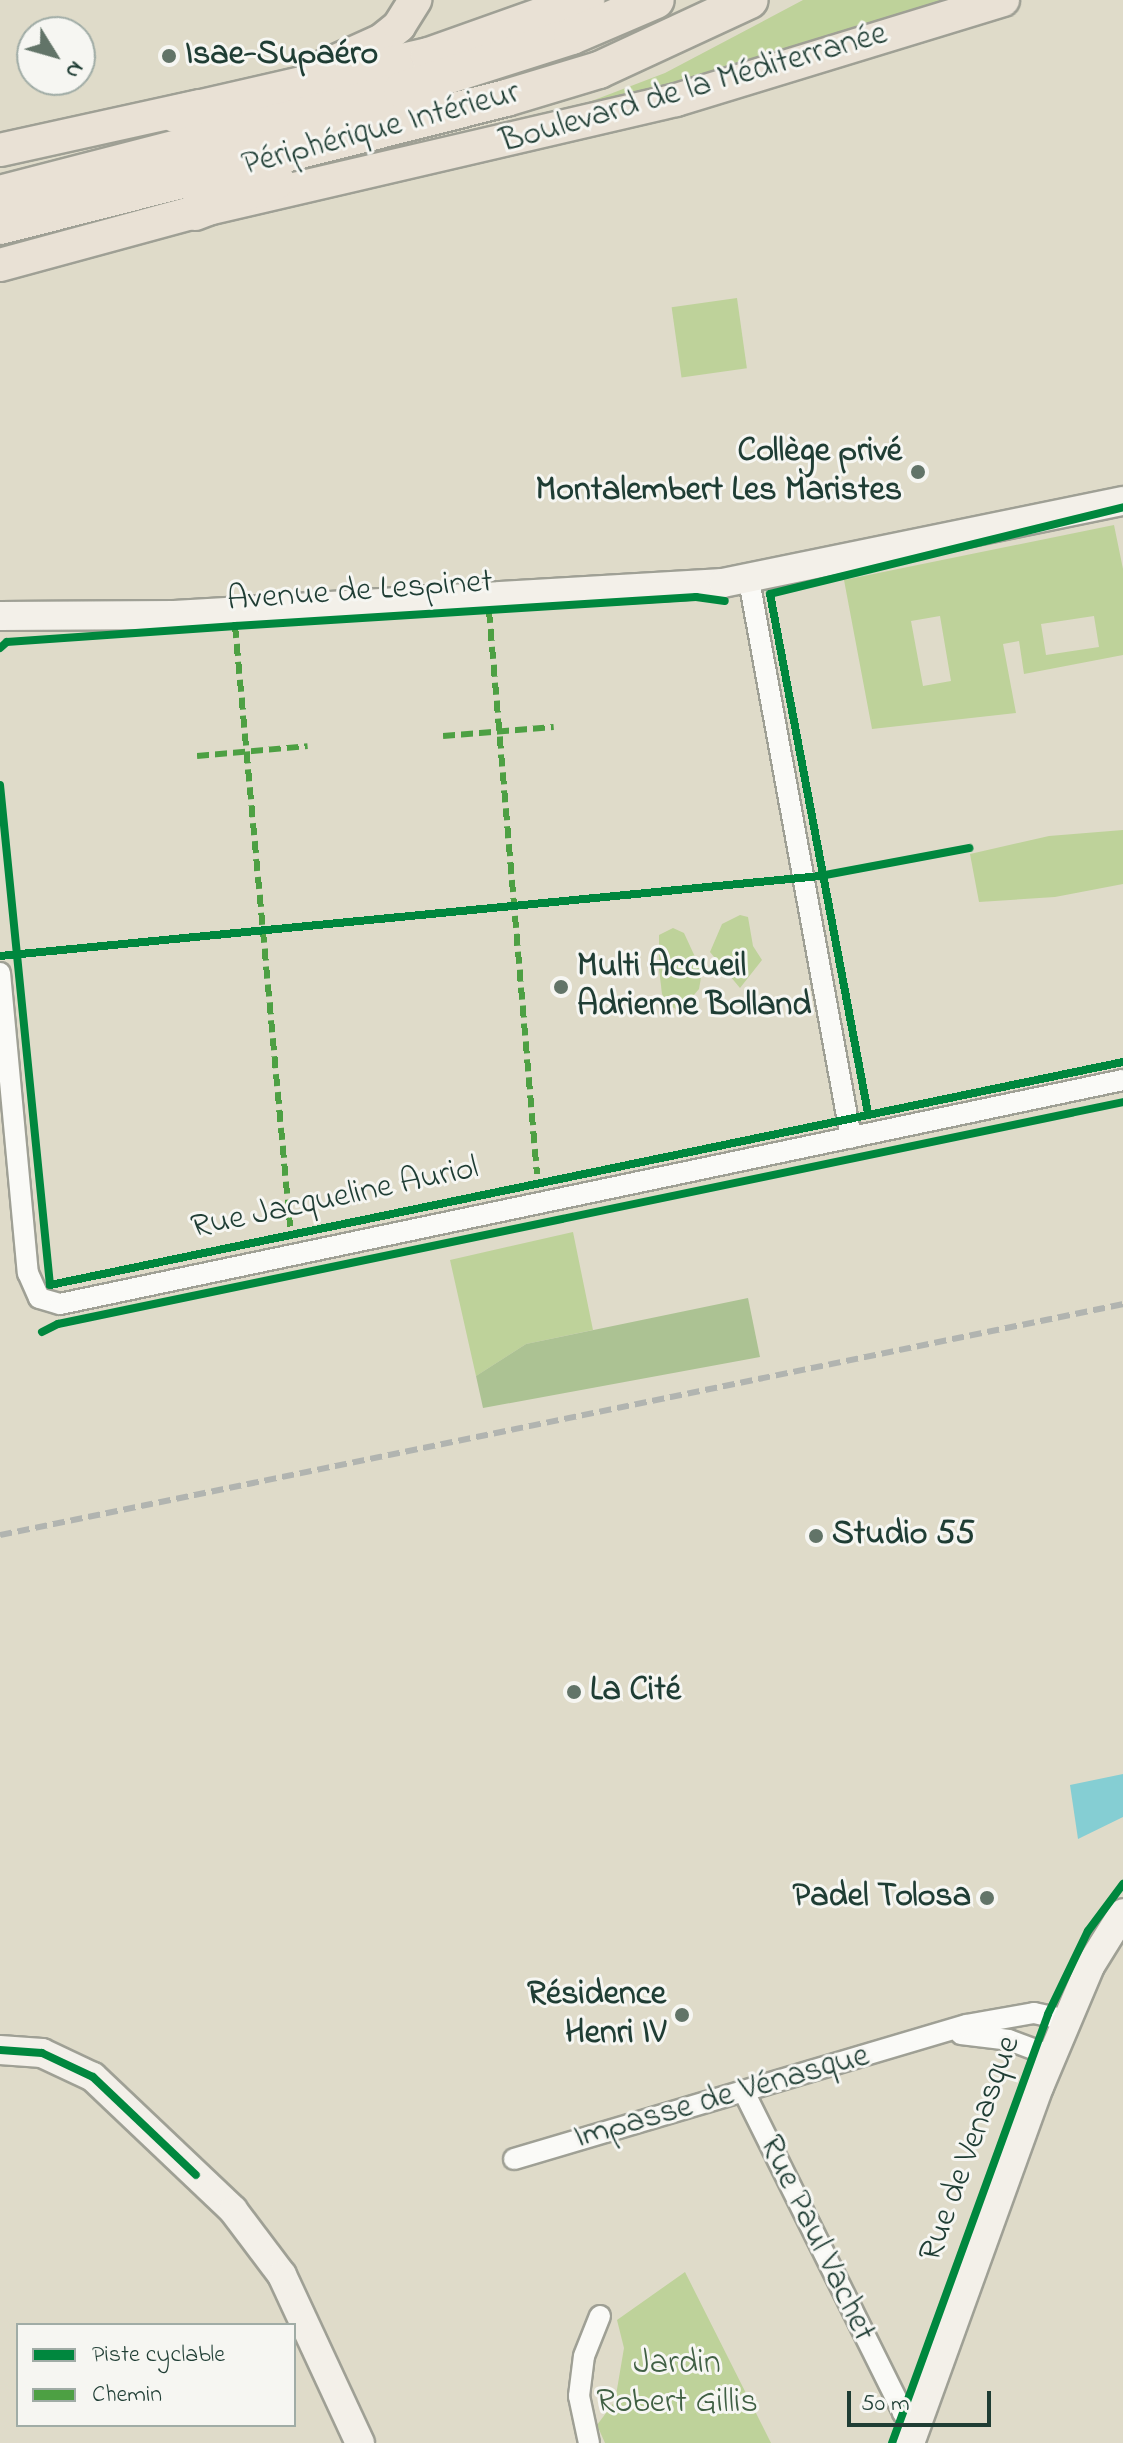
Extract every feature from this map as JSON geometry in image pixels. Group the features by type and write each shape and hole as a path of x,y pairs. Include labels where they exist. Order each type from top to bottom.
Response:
{"highway":[{"path":"175,114 429,56 586,0"},
{"path":"0,194 402,90 572,36 656,0"},
{"name":"Périphérique Intérieur","path":"0,226 506,98 599,70 750,0"},
{"path":"195,212 238,191 462,128 506,98"}],"main road":[{"path":"0,150 175,114 367,51 399,26 415,0"},
{"name":"Boulevard de la Méditerranée","path":"0,265 195,212 676,100 1003,0"}],"street":[{"name":"Avenue de Lespinet","path":"0,616 36,620 488,600 749,580 1123,501"},
{"path":"749,580 851,1138"},
{"name":"Avenue de Lespinet","path":"0,633 36,620"},
{"name":"Rue Jacqueline Auriol","path":"0,973 28,1273 34,1292 46,1302 60,1304 1123,1080"},
{"name":"Rue de Venasque","path":"914,2431 1066,2020 1123,1913"},
{"name":"Impasse de Vénasque","path":"514,2159 929,2036 1025,2014 1066,2020"},
{"name":"Impasse de Vénasque","path":"929,2036 984,2035 1052,2056"},
{"path":"0,2050 42,2053 93,2077 246,2225 282,2275 360,2443"},
{"name":"Rue Paul Vachet","path":"744,2092 914,2431"},
{"path":"589,2443 579,2396 584,2356 600,2316"}],"green space":[{"path":"803,0 961,0 589,109 589,102 665,73"},
{"path":"737,298 747,368 682,377 672,307"},
{"path":"1114,525 1123,569 1123,655 1024,674 1019,641 1003,644 1016,713 872,729 844,580","holes":["940,616 951,681 923,686 911,621","1094,616 1099,647 1046,655 1041,624"]},
{"path":"1123,830 1123,884 1055,897 979,902 970,854 1049,836"},
{"path":"740,915 748,917 753,946 762,960 740,988 710,952 722,924"},
{"path":"673,928 684,933 702,972 699,989 680,1011 668,1005 662,994 659,969 659,935"},
{"path":"573,1232 593,1330 526,1344 476,1376 450,1260"},
{"path":"748,1298 760,1357 483,1408 476,1376 526,1344"},
{"name":"Jardin Robert Gillis","path":"685,2272 771,2443 605,2443 597,2425 615,2401 624,2348 617,2320"}],"water":[{"path":"1123,1774 1123,1817 1078,1839 1070,1785"}],"railway":[{"path":"0,1535 1123,1304"}],"marked path":[{"path":"489,611 537,1174"},
{"path":"235,626 290,1226"},
{"path":"443,736 554,727"},
{"path":"197,756 308,746"}],"cycle path":[{"path":"868,1113 770,594 1123,507"},
{"path":"0,648 7,642 235,626 696,597 725,601"},
{"path":"0,785 50,1285 1123,1062"},
{"path":"0,956 820,876 969,848"},
{"path":"42,1332 58,1324 1123,1102"},
{"path":"892,2443 1048,2014 1088,1931 1123,1884"},
{"path":"0,2050 42,2053 93,2077 196,2175"}],"place":[{"name":"Isae-Supaéro","path":"169,56"},
{"name":"Collège privé Montalembert Les Maristes","path":"918,472"},
{"name":"Multi Accueil Adrienne Bolland","path":"561,987"},
{"name":"Studio 55","path":"816,1536"},
{"name":"La Cité","path":"574,1692"},
{"name":"Padel Tolosa","path":"987,1898"},
{"name":"Résidence Henri IV","path":"682,2015"}]}
